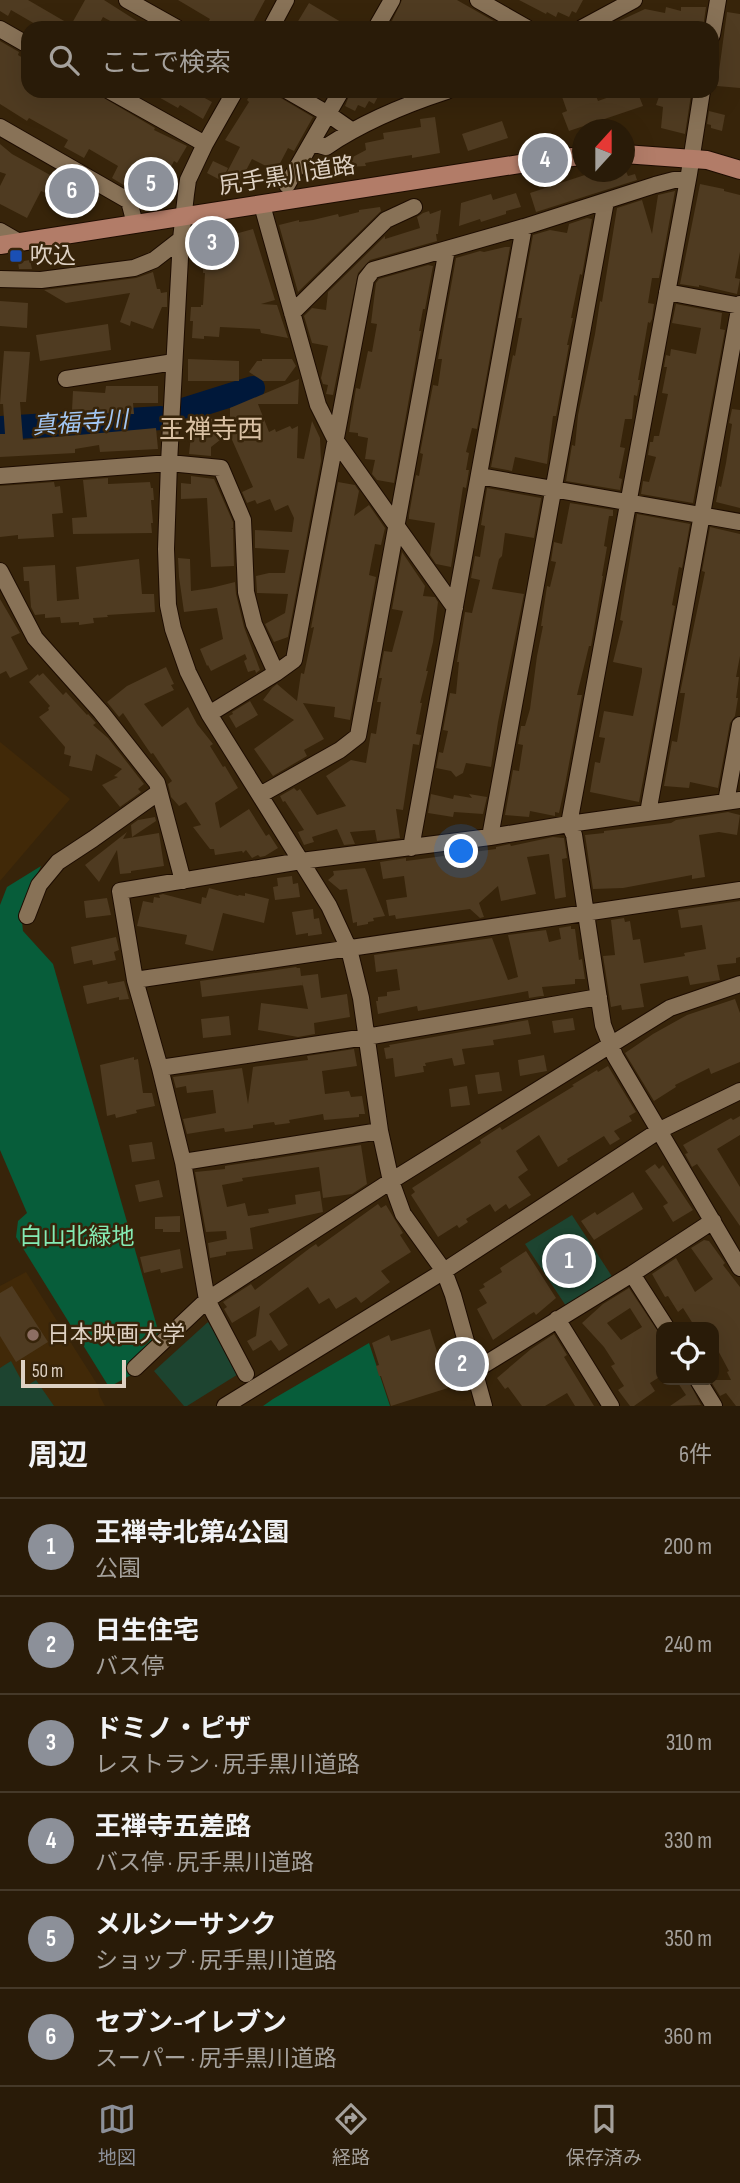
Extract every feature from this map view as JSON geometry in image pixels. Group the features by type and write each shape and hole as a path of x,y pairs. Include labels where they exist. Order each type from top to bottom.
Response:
{"main road":[{"path":"635,155 691,158 721,163 740,170"},
{"name":"尻手黒川道路","path":"0,245 572,157"}],"street":[{"path":"127,0 164,21"},
{"path":"275,21 286,0"},
{"path":"380,21 392,0"},
{"path":"478,0 515,21"},
{"path":"595,21 634,0"},
{"path":"714,21 718,0"},
{"path":"0,29 21,41"},
{"path":"123,98 205,144"},
{"path":"231,98 188,180 183,217 169,463 166,549 168,605 188,672 209,714 329,906 349,949 361,998 380,1131 391,1181 403,1214 444,1271 484,1406"},
{"path":"300,98 351,130"},
{"path":"288,186 337,98"},
{"path":"309,147 316,144 326,147 351,130 427,98"},
{"path":"701,98 569,824 574,835 603,1025 611,1046 740,1268"},
{"path":"0,127 129,201 135,224"},
{"path":"209,714 294,660 366,279 373,270 524,227 655,185 688,180"},
{"path":"490,837 606,201"},
{"path":"262,205 318,405 336,441 454,608"},
{"path":"292,313 386,220 414,207"},
{"path":"411,848 524,227"},
{"path":"0,231 19,242"},
{"path":"0,279 41,279 134,268 154,260 181,239"},
{"path":"260,795 340,750 358,736 447,249"},
{"path":"648,813 740,305 667,292"},
{"path":"66,379 174,362"},
{"path":"0,475 169,463 221,468 243,520 246,592 254,624 276,673"},
{"path":"479,476 740,522"},
{"path":"0,571 35,638 109,722 157,783 183,881"},
{"path":"246,1374 207,1300 183,1162 135,980 120,891 301,861 411,848 733,801 740,725"},
{"path":"27,916 39,885 58,862 159,792"},
{"path":"135,980 740,890"},
{"path":"135,1368 207,1300 391,1181 670,1008 740,984"},
{"path":"160,1068 598,998"},
{"path":"225,1406 444,1271 660,1130 740,1091"},
{"path":"183,1162 380,1131"},
{"path":"474,1371 713,1222"},
{"path":"632,1274 663,1322"},
{"path":"557,1320 611,1406"},
{"path":"701,1385 715,1406"}],"shaded area":[{"path":"0,742 70,799 0,881"},
{"name":"日本映画大学","path":"26,1272 97,1384 105,1406 0,1406 0,1286"}],"green space":[{"name":"白山北緑地","path":"41,866 21,913 23,931 53,964 160,1337 146,1367 109,1387 16,1237 18,1221 27,1213 0,1150 0,905 7,887"},
{"path":"572,1215 613,1278 566,1306 525,1244"},
{"path":"208,1322 240,1373 184,1406 154,1371"},
{"path":"369,1343 390,1406 263,1406 273,1399"},
{"path":"11,1361 25,1387 36,1380 54,1406 0,1406 0,1368"}],"building":[{"path":"0,0 28,0 64,21 30,21 11,10 8,16 0,11"},
{"path":"85,0 104,0 137,21 110,21 103,17 101,21 73,21"},
{"path":"178,0 265,0 254,21 209,21 210,19"},
{"path":"402,0 457,0 494,21 392,21"},
{"path":"519,0 583,0 576,13 572,11 569,17 558,12 556,17"},
{"path":"309,3 339,21 298,21"},
{"path":"666,7 681,11 681,7 706,7 704,21 619,21 645,9 665,13"},
{"path":"727,12 740,14 740,88 719,86"},
{"path":"0,41 19,52 21,57 21,98 104,98 155,128 154,130 187,146 177,163 174,161 158,192 144,200 112,178 118,166 89,149 84,158 64,147 68,140 29,118 27,121 0,104"},
{"path":"160,98 205,98 212,102 203,119 180,105 178,108"},
{"path":"281,98 313,117 294,151 288,148 276,171 252,159 239,184 225,176 240,147 225,140 249,102 247,100"},
{"path":"348,98 377,98 374,104 369,101 365,108 358,105 355,111 345,106"},
{"path":"562,98 597,98 598,101 606,98 640,98 643,106 605,119 572,119 572,130 569,131 562,113 567,111"},
{"path":"658,98 691,98 685,134 661,128 663,107 656,105"},
{"path":"709,111 725,115 722,131 707,124"},
{"path":"435,117 440,153 387,159 365,163 366,166 332,168 366,150 365,143 384,139 383,133 421,127 420,119"},
{"path":"502,121 508,138 468,151 462,134"},
{"path":"0,144 12,154 61,181 64,176 91,191 82,206 51,189 48,194 41,191 27,218 0,204 0,186 6,174 0,172"},
{"path":"213,161 228,168 222,181 207,173"},
{"path":"572,179 572,182 631,182 536,212 530,193"},
{"path":"700,184 740,195 740,252 735,278 740,279 737,294 699,285 680,284"},
{"path":"675,191 659,278 652,278 648,303 654,304 652,319 648,322 632,419 625,419 620,447 625,448 619,478 622,479 620,490 566,481 572,445 575,446 578,415 600,301 602,302 617,208 642,200 652,234 658,195"},
{"path":"516,193 521,207 481,222 480,219 459,226 461,203 491,194 493,200"},
{"path":"380,207 381,211 298,292 279,225 338,214 339,217"},
{"path":"441,210 437,241 370,260 358,273 333,395 326,394 328,385 323,384 321,378 328,346 312,343 304,316 312,308 326,310 328,292 385,236 385,239 420,228 417,217 429,211 430,214"},
{"path":"592,219 571,318 569,345 556,416 553,416 547,464 515,457 512,471 491,467 522,318 518,318 533,235 550,230 567,233 569,224"},
{"path":"253,229 275,300 261,304 277,305 288,338 261,333 260,329 220,327 219,337 192,338 191,307 203,305 204,241 207,235 224,237"},
{"path":"510,247 477,429 472,428 466,452 469,453 466,470 469,470 466,488 463,487 451,567 436,564 430,555 435,523 409,519 409,515 416,475 419,476 423,454 420,453 433,385 438,386 442,359 438,359 456,258"},
{"path":"30,260 32,269 19,269 18,262"},
{"path":"428,265 433,266 419,331 394,483 377,480 372,474 375,460 365,459 368,438 349,432 356,388 360,389 368,351 372,352 377,324 371,323 376,283 379,279"},
{"path":"153,272 157,289 160,289 161,293 167,292 167,307 162,307 153,329 131,321 130,326 120,322 130,293 66,303 44,290 136,278"},
{"path":"0,301 28,303 27,328 0,326"},
{"path":"676,304 722,313 720,329 725,330 693,503 641,494 643,481 649,482 656,457 648,455 650,442 653,442 654,436 659,436 668,394 662,393 667,367 664,367 666,355 670,356 671,349 696,354 701,328 672,323"},
{"path":"108,324 111,350 40,361 36,335"},
{"path":"4,351 30,352 26,402 20,402 23,440 156,428 158,449 100,452 99,445 75,449 75,453 0,457 0,434 5,434 3,404 0,404"},
{"path":"188,359 239,361 239,381 188,381"},
{"path":"292,359 296,366 285,381 263,381 249,372 257,361"},
{"path":"299,379 298,404 258,404 269,432 298,426 297,458 304,459 312,421 320,438 321,461 288,637 274,642 265,624 285,613 288,594 257,593 256,576 285,573 289,550 255,548 255,530 292,532 294,518 288,505 275,511 270,499 257,504 255,500 247,503 242,492 253,487 229,433 211,447 211,456 189,454 192,426 199,426 197,420 230,417 230,408"},
{"path":"106,386 158,386 158,403 133,403 134,414 72,410 73,391 105,393"},
{"path":"732,409 740,410 740,508 716,502 726,463"},
{"path":"191,476 214,479 233,522 231,529 234,566 211,567 207,498 181,499 181,483 191,484"},
{"path":"108,478 108,484 150,482 154,500 151,500 152,533 73,534 72,518 87,517 83,480"},
{"path":"54,482 55,487 60,486 63,513 52,514 54,537 0,537 0,486"},
{"path":"338,482 355,485 359,491 354,516 369,505 385,528 381,545 375,544 369,575 376,577 350,720 334,717 335,707 303,703 324,739 304,750 307,756 273,776 254,749 294,720 263,700 277,684 297,701 301,673 304,674 314,627 311,628"},
{"path":"487,488 541,499 534,538 505,533 502,556 492,589 524,594 491,767 466,763 463,773 456,777 451,771 436,768 448,731 443,730 450,693 456,694 457,662 465,612 472,613 480,580 471,578 475,556 480,557 485,526 481,525"},
{"path":"570,503 613,510 613,516 609,516 603,576 591,646 577,695 582,695 565,785 559,813 555,812 555,816 530,811 529,817 505,815 513,770 519,771 523,745 518,744 521,726 525,726 530,709 547,586 550,587 556,562 551,561 554,542 562,544"},
{"path":"637,514 690,524 672,605 675,606 639,802 590,792 595,762 600,763 605,738 599,737 604,711 633,716 642,672 642,668 613,662 623,621 620,620"},
{"path":"710,527 740,534 740,656 736,677 739,677 735,716 730,723 718,788 690,782 689,788 664,786 672,741 677,742 685,693 680,693 705,572 702,571"},
{"path":"402,552 425,586 423,596 435,597 438,602 428,671 420,703 416,734 421,735 419,745 413,744 403,810 396,809 400,838 377,841 375,830 350,832 355,844 344,845 337,829 312,837 314,842 304,845 298,832 304,830 280,796 294,788 297,791 300,789 317,815 346,806 326,776 351,760 366,763 371,733 376,734 381,702 377,702 382,678 379,678 384,651 392,652 403,611 392,609"},
{"path":"178,558 190,559 191,591 235,582 244,627 260,670 256,673 255,670 248,672 244,661 247,659 245,654 211,671 207,666 200,649 223,639 217,608 184,612"},
{"path":"139,559 142,594 154,594 155,612 107,615 108,617 93,618 94,623 79,625 79,622 61,623 60,617 45,618 45,614 35,615 31,607 29,581 24,581 23,567 55,565 57,601 79,599 76,567"},
{"path":"0,599 20,633 11,637 28,669 10,678 6,671 0,674"},
{"path":"166,667 174,690 144,704 162,727 188,707 238,788 215,803 220,828 249,809 266,836 269,834 278,848 265,856 252,858 246,850 243,853 215,855 214,849 210,849 193,827 201,825 186,802 179,806 171,797 168,784 172,781 153,753 151,754 123,713 119,717 107,702 127,686"},
{"path":"43,673 63,695 66,692 88,714 96,723 93,725 108,738 144,784 138,789 141,792 120,807 102,785 118,777 114,776 122,769 96,754 92,771 69,766 71,756 64,754 65,747 39,717 49,710 50,706 29,682"},
{"path":"250,701 258,715 236,728 229,716"},
{"path":"431,794 453,799 454,795 472,798 469,794 487,797 483,814 454,812 453,817 428,813"},
{"path":"728,812 740,815 737,835 719,832 699,835 705,877 692,879 692,875 623,888 593,889 585,835"},
{"path":"155,817 156,821 132,837 131,825 138,820"},
{"path":"127,832 123,839 159,833 164,866 120,874 117,850 99,882 85,865"},
{"path":"553,837 564,838 567,858 562,859 566,897 555,899 549,854 527,857 536,894 501,901 498,886 479,903 484,917 480,918 470,909 396,919 395,915 389,916 386,900 407,897 404,876 383,879 380,862 496,849"},
{"path":"365,868 385,916 373,918 374,921 368,924 357,926 357,922 353,923 347,889 340,890 328,880 334,875 333,871"},
{"path":"292,876 293,884 298,883 300,897 275,900 273,887 278,886 277,878"},
{"path":"209,888 238,896 245,896 245,893 269,899 264,923 223,913 213,951 185,944 187,935 137,926 143,901 153,903 154,897 160,898 159,895 163,894 201,904 202,897 206,898"},
{"path":"107,898 111,915 86,918 84,901"},
{"path":"740,901 740,957 736,958 736,963 717,965 720,980 690,985 688,976 640,984 644,1007 622,1010 621,1005 611,1007 603,956 615,955 611,920 624,918 625,922 630,921 633,940 640,939 644,963 685,956 684,953 706,949 702,925 681,928 678,910"},
{"path":"313,909 314,919 319,918 322,934 296,935 292,912"},
{"path":"571,926 571,929 575,929 579,960 582,959 585,979 575,979 575,984 542,987 544,996 529,998 528,991 418,1011 417,1006 378,1014 378,997 400,990 397,969 376,972 374,955 492,938 508,980 518,977 508,935 546,930 549,942 561,939 559,928"},
{"path":"116,937 119,950 114,952 116,960 93,965 92,960 74,964 71,947"},
{"path":"300,968 301,976 318,974 321,998 347,994 350,1017 314,1023 315,1034 298,1037 258,1030 261,1003 308,1009 303,985 202,997 200,981"},
{"path":"107,981 108,984 124,981 129,999 119,1000 119,997 87,1004 83,986"},
{"path":"735,999 740,1013 740,1062 711,1074 709,1068 675,1085 676,1087 654,1101 625,1053 687,1015"},
{"path":"229,1016 231,1035 203,1038 201,1019"},
{"path":"573,1018 575,1030 554,1033 552,1021"},
{"path":"528,1020 531,1034 493,1040 494,1045 462,1049 465,1064 454,1066 452,1058 425,1063 424,1072 395,1077 393,1058 386,1059 384,1048 390,1047 389,1045"},
{"path":"354,1049 357,1066 322,1071 325,1094 349,1091 351,1097 362,1096 365,1114 324,1120 323,1114 289,1120 290,1123 275,1125 274,1122 225,1132 224,1128 187,1134 183,1119 216,1113 213,1090 187,1093 186,1086 176,1088 173,1077 242,1068 248,1104 253,1067 308,1060 307,1056"},
{"path":"544,1055 547,1071 520,1076 518,1060"},
{"path":"134,1057 134,1060 138,1059 143,1093 152,1093 155,1106 116,1118 115,1114 107,1116 100,1065"},
{"path":"608,1066 636,1112 629,1116 632,1121 614,1131 620,1139 610,1145 604,1136 558,1167 539,1135 516,1151 528,1170 518,1177 531,1195 509,1209 506,1204 495,1212 490,1204 466,1219 468,1222 459,1228 457,1225 438,1237 411,1195 415,1192 412,1188 481,1143 480,1140 500,1127 502,1130 574,1086 572,1085"},
{"path":"499,1072 502,1091 478,1094 475,1075"},
{"path":"467,1086 470,1105 451,1107 449,1089"},
{"path":"740,1116 740,1135 717,1149 740,1187 740,1226 697,1164 692,1167 683,1145 731,1118 733,1120"},
{"path":"152,1142 155,1159 132,1162 129,1145"},
{"path":"361,1145 367,1184 352,1194 323,1198 319,1167 242,1178 243,1181 222,1185 227,1207 245,1203 248,1216 269,1213 268,1209 296,1204 295,1195 320,1191 323,1212 250,1228 253,1249 226,1252 226,1255 210,1258 208,1243 227,1239 226,1231 206,1232 195,1172"},
{"path":"655,1164 659,1169 663,1165 693,1210 673,1222 663,1206 668,1203 645,1171"},
{"path":"159,1180 163,1197 139,1202 135,1185"},
{"path":"633,1192 643,1209 594,1240 581,1221 595,1212 597,1215"},
{"path":"378,1204 381,1208 386,1205 411,1252 381,1271 390,1282 361,1303 356,1297 336,1309 329,1298 319,1304 308,1287 269,1314 288,1345 279,1351 271,1340 253,1351 247,1341 256,1336 260,1306 232,1323 223,1302 251,1284 255,1290 310,1248 316,1244 318,1247"},
{"path":"180,1216 180,1232 155,1229 155,1217"},
{"path":"704,1240 709,1241 740,1287 740,1406 736,1406 726,1393 720,1396 713,1385 719,1385 719,1380 731,1380 719,1352 719,1322 692,1322 683,1308 678,1312 668,1296 665,1297 652,1274 676,1258 695,1292 713,1279 691,1248"},
{"path":"180,1249 183,1268 161,1273 160,1269 144,1273 140,1257"},
{"path":"526,1251 556,1298 536,1315 534,1312 493,1340 477,1309 487,1303 479,1290 485,1287 483,1284 502,1272 500,1268"},
{"path":"12,1286 48,1342 16,1362 0,1336 0,1293"},
{"path":"629,1288 656,1328 656,1379 650,1383 655,1391 630,1406 618,1390 624,1386 611,1366 615,1364 582,1323 603,1304","holes":["630,1308 642,1327 621,1340 607,1323"]},
{"path":"430,1329 448,1388 391,1406 379,1376 376,1366 379,1365 372,1343 389,1335 391,1341"},
{"path":"554,1334 567,1355 564,1357 594,1406 575,1406 567,1393 545,1406 522,1406 508,1387 505,1389 497,1378 531,1349"},
{"path":"679,1385 691,1385 701,1405 670,1406 686,1395"}],"waterway":[{"name":"真福寺川","path":"183,410 253,388"},
{"name":"真福寺川","path":"0,428 161,418"}],"place":[{"name":"王禅寺五差路","path":"545,160"},
{"name":"メルシーサンク","path":"151,184"},
{"name":"セブン-イレブン","path":"72,191"},
{"name":"ドミノ・ピザ","path":"212,243"},
{"name":"吹込","path":"16,256"},
{"name":"王禅寺北第4公園","path":"569,1261"},
{"name":"日本映画大学","path":"33,1335"},
{"name":"日生住宅","path":"462,1364"}],"district":[{"name":"王禅寺西","path":"211,430"}]}
